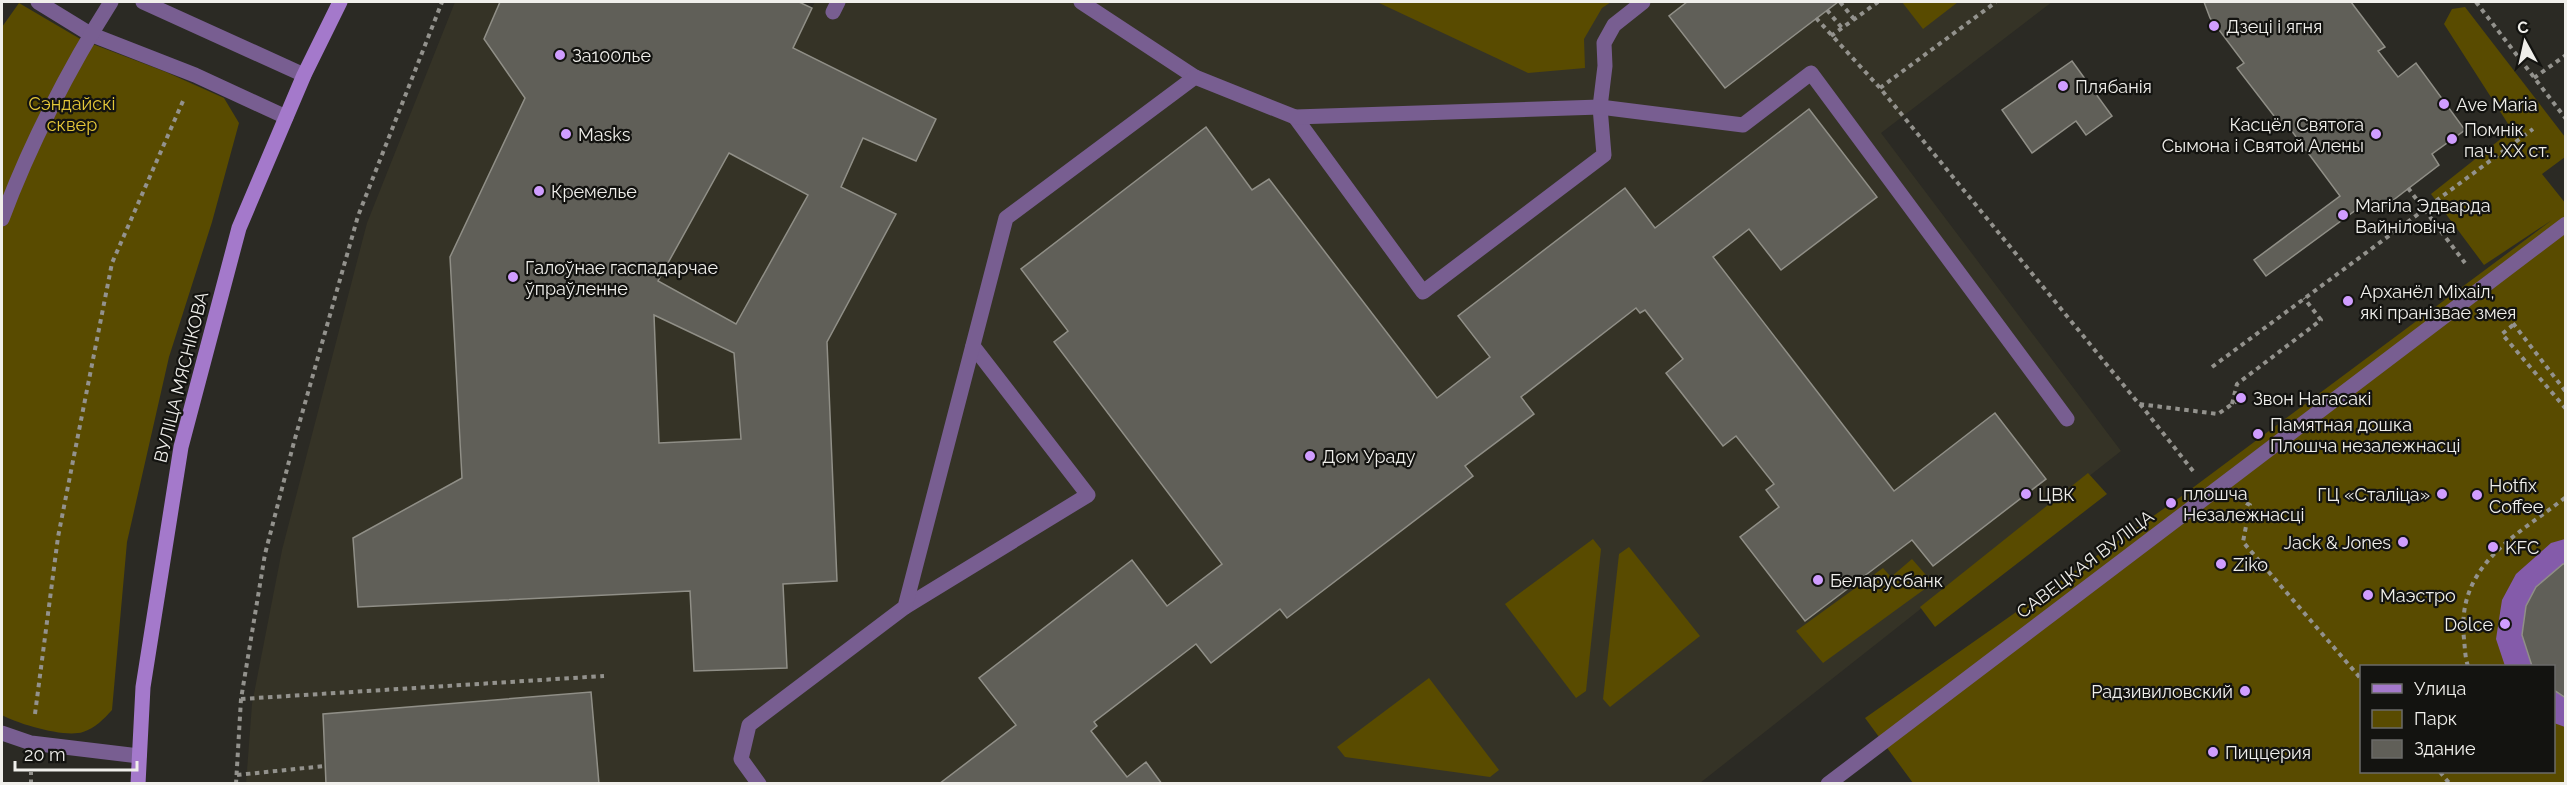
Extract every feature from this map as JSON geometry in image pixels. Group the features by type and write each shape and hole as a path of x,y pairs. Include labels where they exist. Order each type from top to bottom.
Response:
{"main road":[{"name":"ВУЛІЦА МЯСНІКОВА","path":"138,783 143,687 181,447 239,228 304,75 340,2"}],"street":[{"path":"38,2 90,34 195,75 286,117"},
{"path":"2,219 15,184 90,34 111,2"},
{"path":"143,2 304,75"},
{"path":"1081,2 1196,77 1295,117 1600,107 1743,125 1810,73 2067,418"},
{"path":"1295,117 1423,292 1604,155 1600,107 1605,66 1604,43 1614,25 1643,2"},
{"path":"905,607 1006,218 1196,77"},
{"name":"САВЕЦКАЯ ВУЛІЦА","path":"1828,783 2565,224"},
{"path":"759,783 741,759 749,725 905,607 1088,495 973,346"},
{"path":"2,733 31,743 140,756"}],"path":[{"path":"236,783 241,699 265,554 294,442 358,216 442,2"},
{"path":"1840,2 1854,19"},
{"path":"1831,36 1878,2"},
{"path":"1880,88 1996,2"},
{"path":"2476,2 2565,119"},
{"path":"1827,10 1842,28"},
{"path":"1816,18 1880,88 2211,493 2250,505 2243,542 2360,679"},
{"path":"2534,78 2565,55"},
{"path":"31,783 31,743 58,537 112,263 185,97"},
{"path":"2212,366 2532,129"},
{"path":"2408,188 2460,257"},
{"path":"2484,286 2565,392"},
{"path":"2231,404 2237,384 2321,320 2304,298"},
{"path":"2513,325 2502,334 2565,409"},
{"path":"2139,404 2218,414 2241,398"},
{"path":"2468,665 2462,622 2468,590 2487,558 2565,497"},
{"path":"241,699 604,676"},
{"path":"237,775 325,766"}],"shaded area":[{"path":"455,2 799,2 812,8 815,2 2052,2 1881,133 2121,451 1700,783 246,784 252,704 282,550 367,223"},
{"path":"2565,539 2565,564 2526,606 2522,635 2532,665 2505,665 2496,639 2502,600 2516,574 2551,543"},
{"path":"2555,691 2565,698 2565,727 2555,723"}],"green space":[{"path":"1377,2 1611,2 1602,8 1584,39 1585,68 1528,73"},
{"path":"1902,2 1958,2 1923,29"},
{"name":"Сэндайскі сквер","path":"19,3 82,40 166,72 224,98 239,123 212,222 169,357 127,542 112,710 91,728 75,733 42,729 2,715 2,27"},
{"name":"ГЦ «Сталіца»","path":"2465,7 2565,137 2565,157 2542,174 2566,204 2565,783 1913,783 1865,718 2179,498 2552,220 2484,265 2431,194 2512,130 2444,24 2452,9"},
{"path":"2088,473 2107,494 1935,627 1920,607"},
{"path":"1593,539 1601,549 1586,691 1576,698 1505,604"},
{"path":"1629,547 1700,636 1610,707 1603,699 1619,554"},
{"path":"1912,559 1933,583 1823,663 1796,631 1883,568 1891,577"},
{"path":"1429,678 1499,770 1490,777 1345,757 1337,747"}],"building":[{"path":"500,2 799,2 812,8 793,48 936,119 916,161 863,138 841,187 896,214 827,342 837,581 783,584 787,668 694,671 690,591 358,607 353,538 462,478 450,257 525,98 484,39","holes":["729,153 808,195 736,324 658,281","654,315 734,353 741,439 659,443"]},
{"path":"1687,2 1838,2 1725,88 1669,16"},
{"name":"Касцёл Святога Сымона і Святой Алены","path":"2204,2 2351,2 2385,47 2378,51 2398,77 2416,63 2465,130 2432,154 2439,165 2379,211 2371,199 2266,276 2254,260 2340,196 2285,122 2281,125 2237,68 2244,63 2210,18"},
{"name":"Плябанія","path":"2072,61 2112,116 2086,135 2076,121 2032,153 2002,110"},
{"name":"Дом Ураду","path":"1809,109 1877,197 1781,270 1749,229 1713,257 1894,491 1995,413 2046,479 1933,566 1912,540 1805,621 1740,537 1779,507 1766,490 1774,484 1736,436 1723,446 1666,373 1683,359 1645,310 1640,313 1636,308 1521,397 1534,414 1465,466 1473,476 1287,618 1280,609 1211,663 1196,644 1094,722 1097,726 1091,731 1127,777 1146,762 1162,784 939,784 1016,725 979,678 1132,560 1167,606 1222,564 1054,342 1068,331 1021,269 1206,127 1252,190 1269,179 1437,398 1490,357 1458,316 1625,188 1655,228"},
{"path":"2563,564 2566,564 2566,698 2555,691 2555,665 2532,665 2522,635 2526,606 2536,587"},
{"path":"591,692 599,784 326,784 323,714"}],"place":[{"name":"Дзеці і ягня","path":"2214,26"},
{"name":"За100лье","path":"560,55"},
{"name":"Плябанія","path":"2063,86"},
{"name":"Ave Maria","path":"2444,104"},
{"name":"Masks","path":"566,134"},
{"name":"Касцёл Святога Сымона і Святой Алены","path":"2376,134"},
{"name":"Помнік пач. XX ст.","path":"2452,139"},
{"name":"Кремелье","path":"539,191"},
{"name":"Магіла Эдварда Вайніловіча","path":"2343,215"},
{"name":"Галоўнае гаспадарчае ўпраўленне","path":"513,277"},
{"name":"Арханёл Міхаіл, які пранізвае змея","path":"2348,301"},
{"name":"Звон Нагасакі","path":"2241,398"},
{"name":"Памятная дошка Плошча незалежнасці","path":"2258,434"},
{"name":"Дом Ураду","path":"1310,456"},
{"name":"ЦВК","path":"2026,494"},
{"name":"ГЦ «Сталіца»","path":"2442,494"},
{"name":"Hotfix Coffee","path":"2477,495"},
{"name":"плошча Незалежнасці","path":"2171,503"},
{"name":"Jack & Jones","path":"2403,542"},
{"name":"KFC","path":"2493,547"},
{"name":"Ziko","path":"2221,564"},
{"name":"Беларусбанк","path":"1818,580"},
{"name":"Маэстро","path":"2368,595"},
{"name":"Dolce","path":"2505,624"},
{"name":"Радзивиловский","path":"2245,691"},
{"name":"Пиццерия","path":"2213,752"}]}
